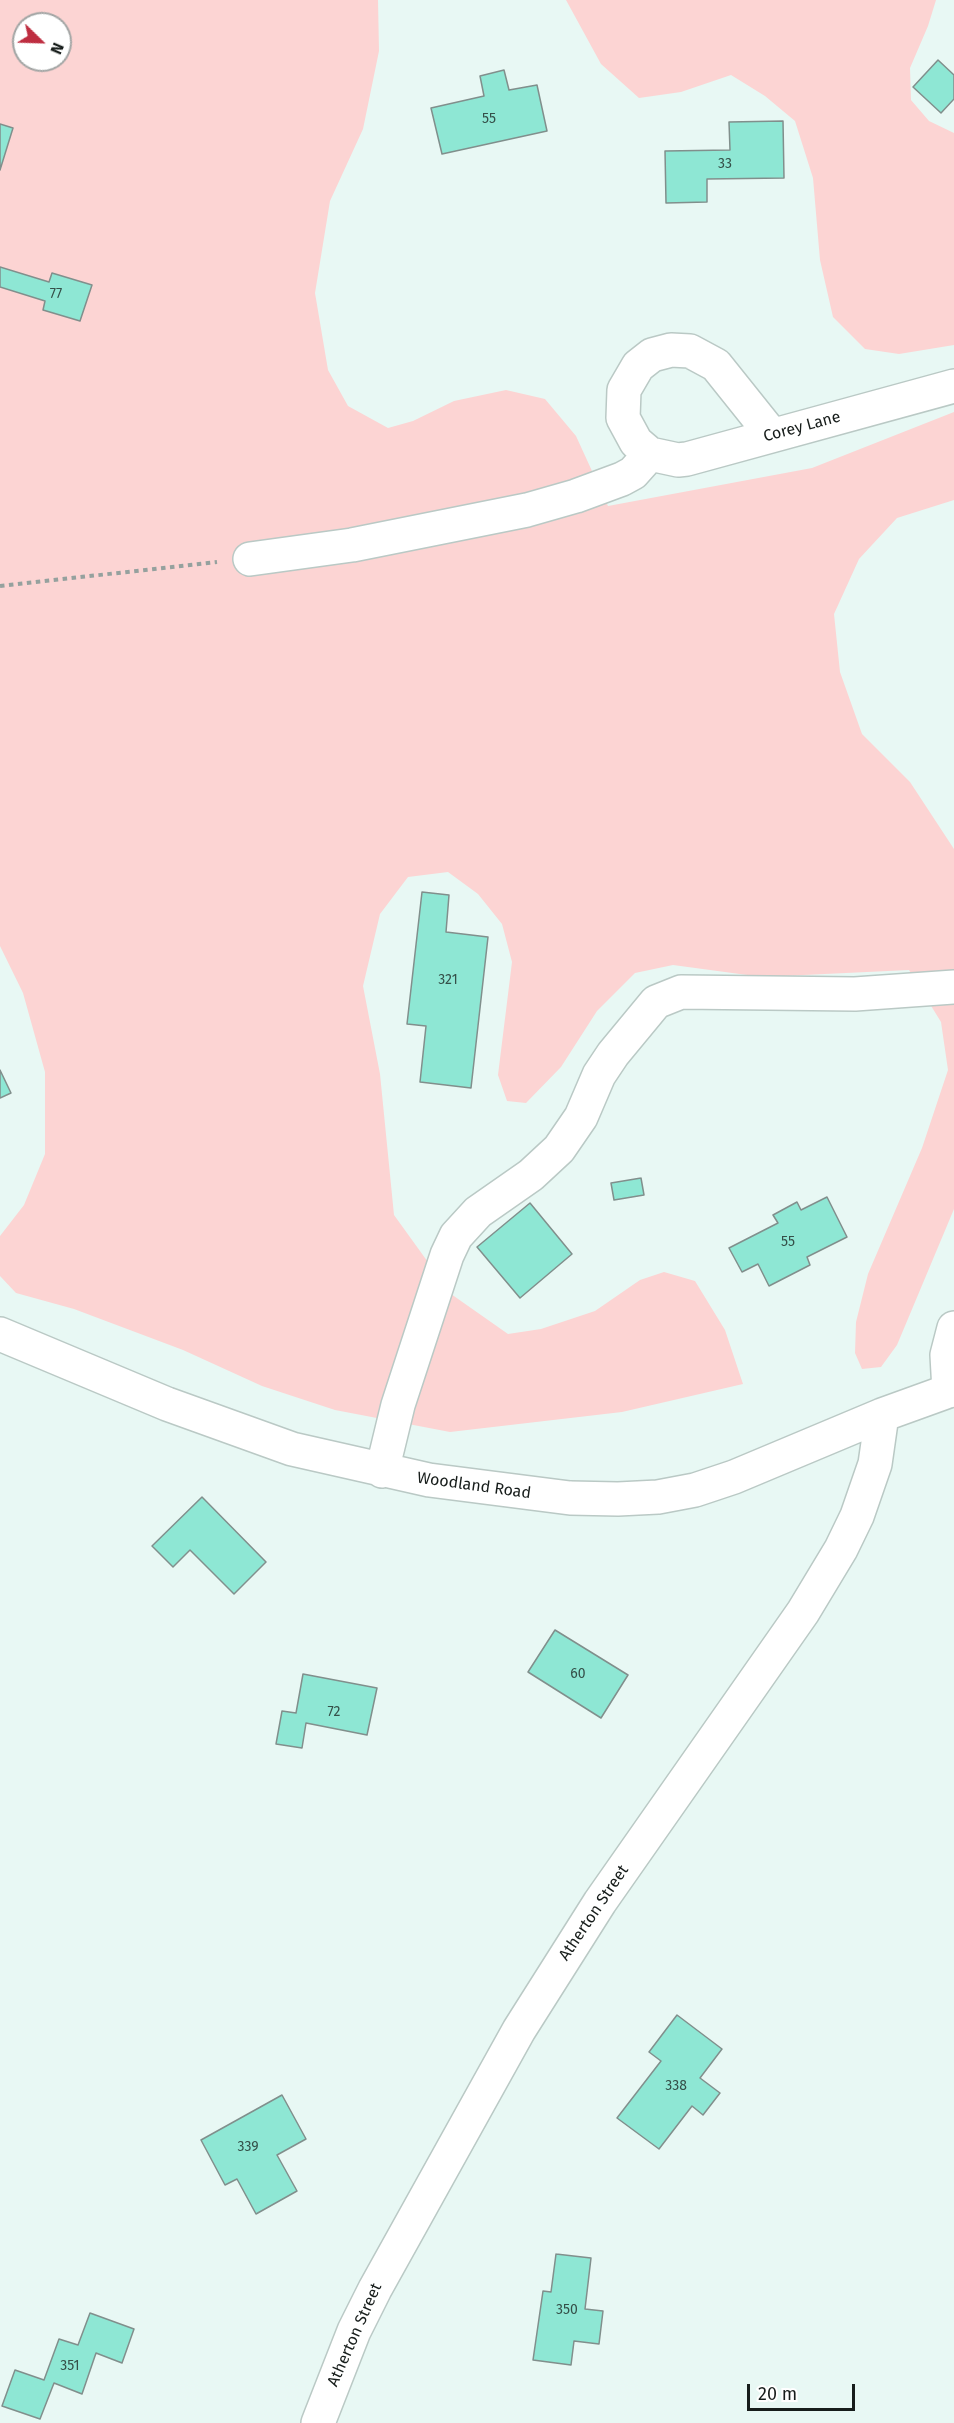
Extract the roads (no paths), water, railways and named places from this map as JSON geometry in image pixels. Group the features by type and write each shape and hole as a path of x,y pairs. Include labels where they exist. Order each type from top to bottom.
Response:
{"street":[{"path":"250,559 352,545 527,510 576,496 622,479 633,473 651,454 636,442 626,426 622,409 624,390 638,366 652,355 671,350 690,351 716,365 772,435"},
{"name":"Corey Lane","path":"651,454 668,460 687,459 954,386"},
{"path":"382,1471 398,1405 447,1255 456,1236 478,1212 531,1174 559,1149 581,1117 599,1075 613,1054 656,1002 681,992 855,994 954,987"},
{"path":"951,1390 947,1355 954,1328"},
{"name":"Woodland Road","path":"0,1334 209,1421 292,1449 382,1471 473,1487 559,1497 618,1499 658,1497 695,1490 734,1477 882,1415 951,1390"},
{"name":"Atherton Street","path":"318,2423 347,2349 375,2289 524,2021 600,1902 803,1612 841,1549 857,1516 875,1464 882,1415"}]}
